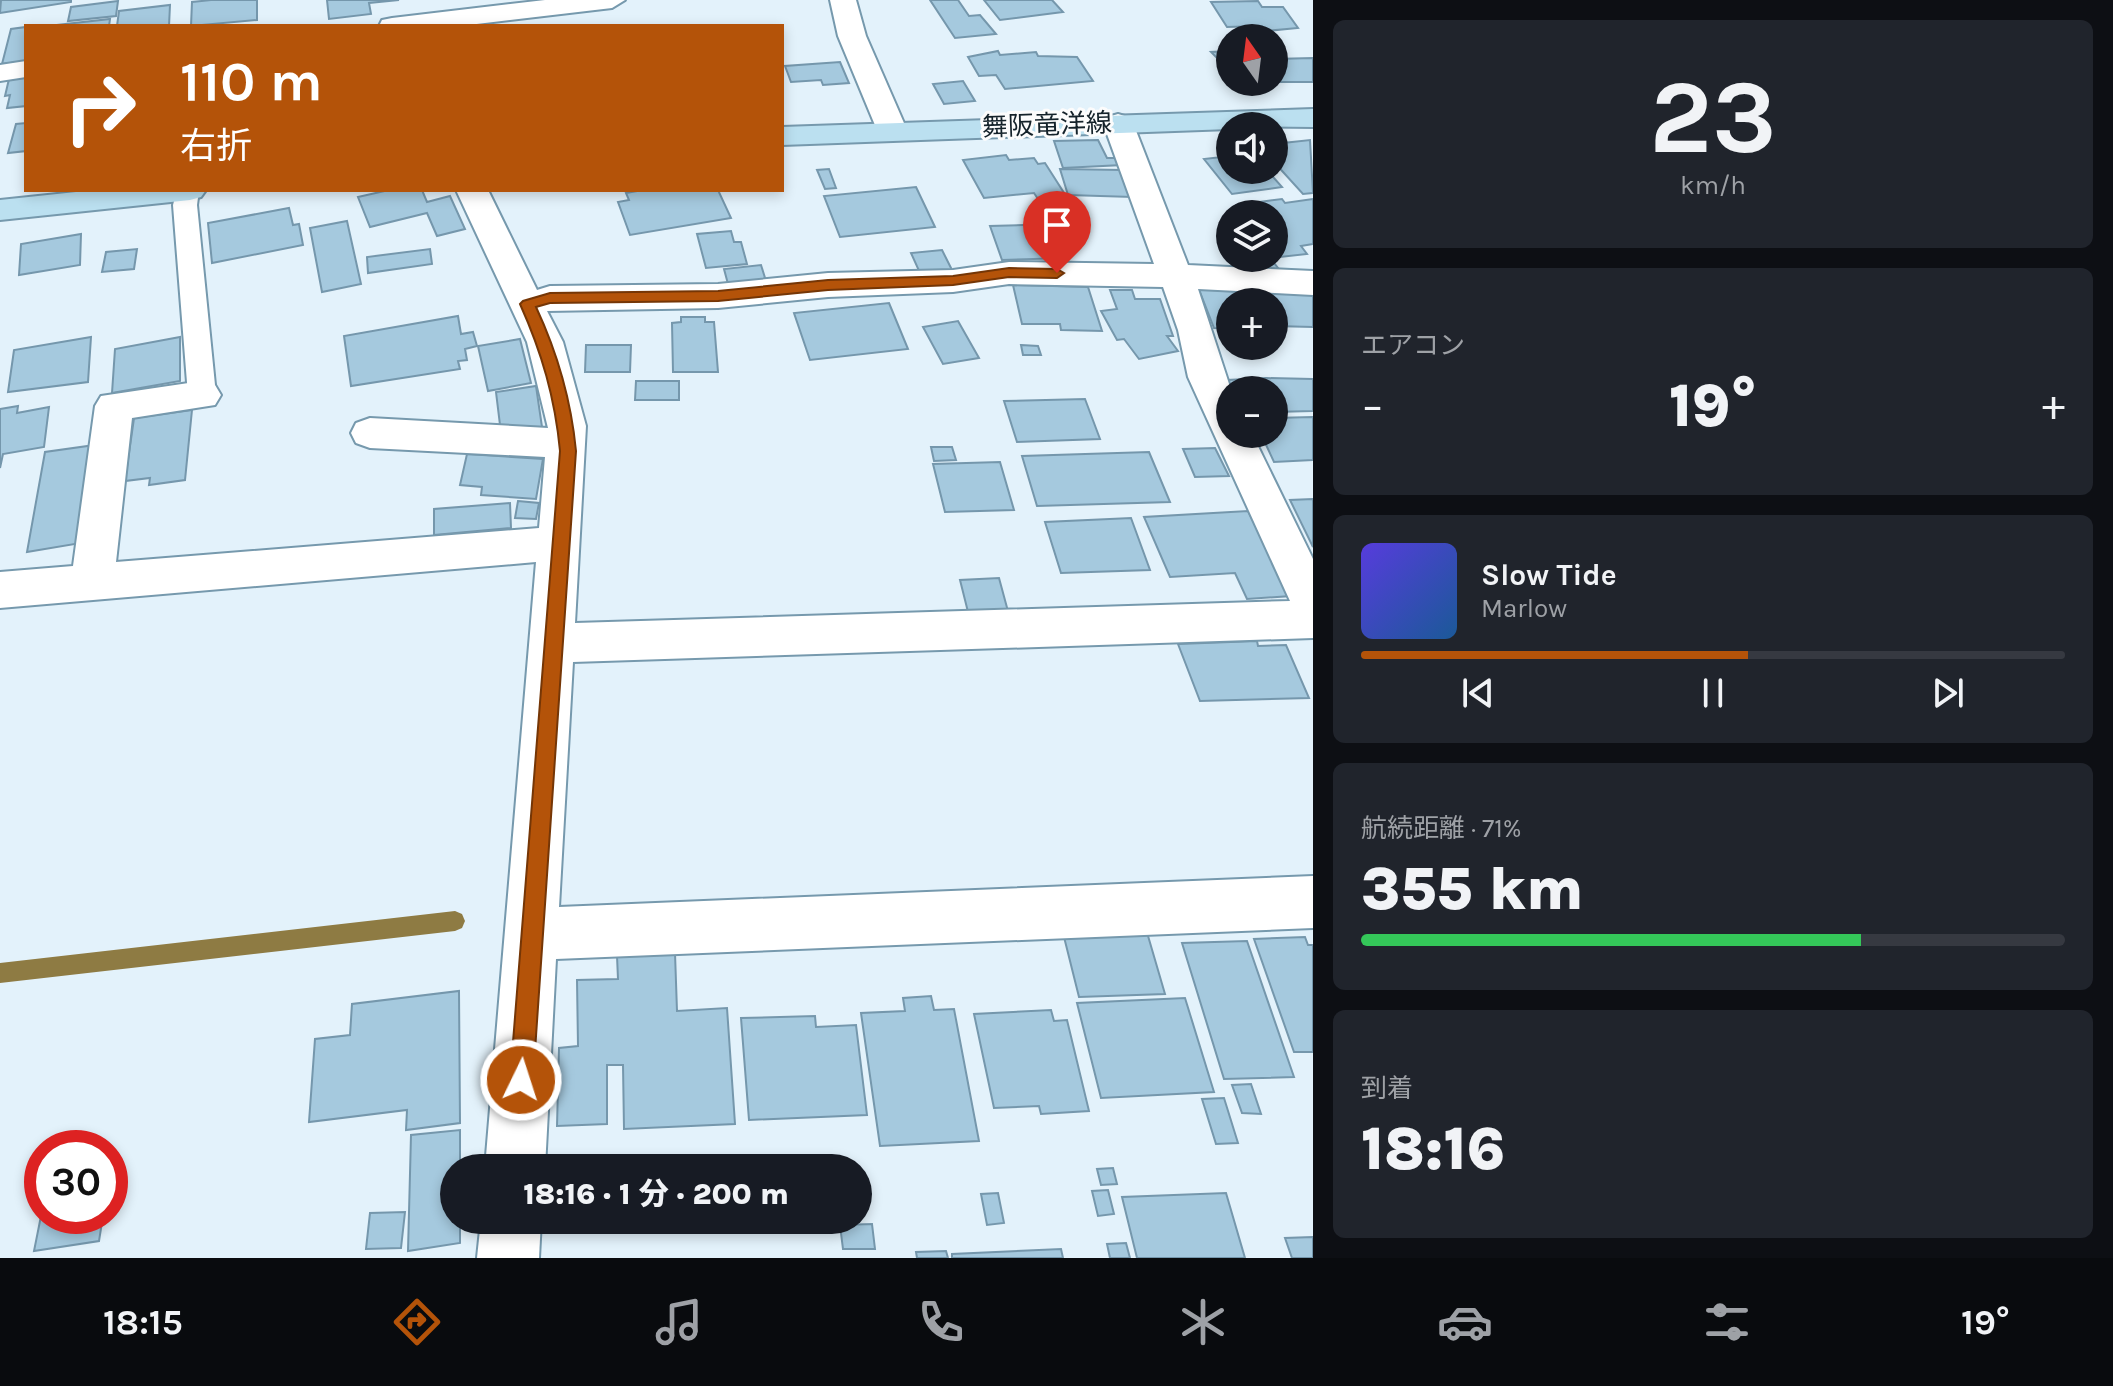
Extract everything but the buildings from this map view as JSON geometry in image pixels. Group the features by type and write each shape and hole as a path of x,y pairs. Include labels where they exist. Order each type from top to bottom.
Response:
{"main road":[{"name":"舞阪竜洋線","path":"784,136 1313,118"},
{"path":"0,210 170,192"}],"street":[{"path":"410,19 612,0"},
{"path":"843,0 852,36 892,130"},
{"path":"0,73 24,69"},
{"path":"1118,123 1196,330 1206,377 1216,399"},
{"path":"473,192 528,304 552,364 563,402 568,444 516,1154"},
{"path":"528,304 550,298 718,296 828,285 953,281 1009,273 1176,276 1313,283"},
{"path":"92,582 114,406 202,395"},
{"path":"370,433 568,444"},
{"path":"1239,448 1313,604"},
{"path":"0,590 561,543"},
{"path":"554,643 1313,619"},
{"path":"532,934 1313,902"},
{"path":"508,1258 510,1234"}],"lane":[{"path":"188,192 185,205 202,395"}],"waterway":[{"path":"0,973 455,921"}],"route":[{"path":"521,1080 568,451 563,402 545,342 528,304 550,298 718,296 828,285 953,281 1009,273 1057,273"}]}
